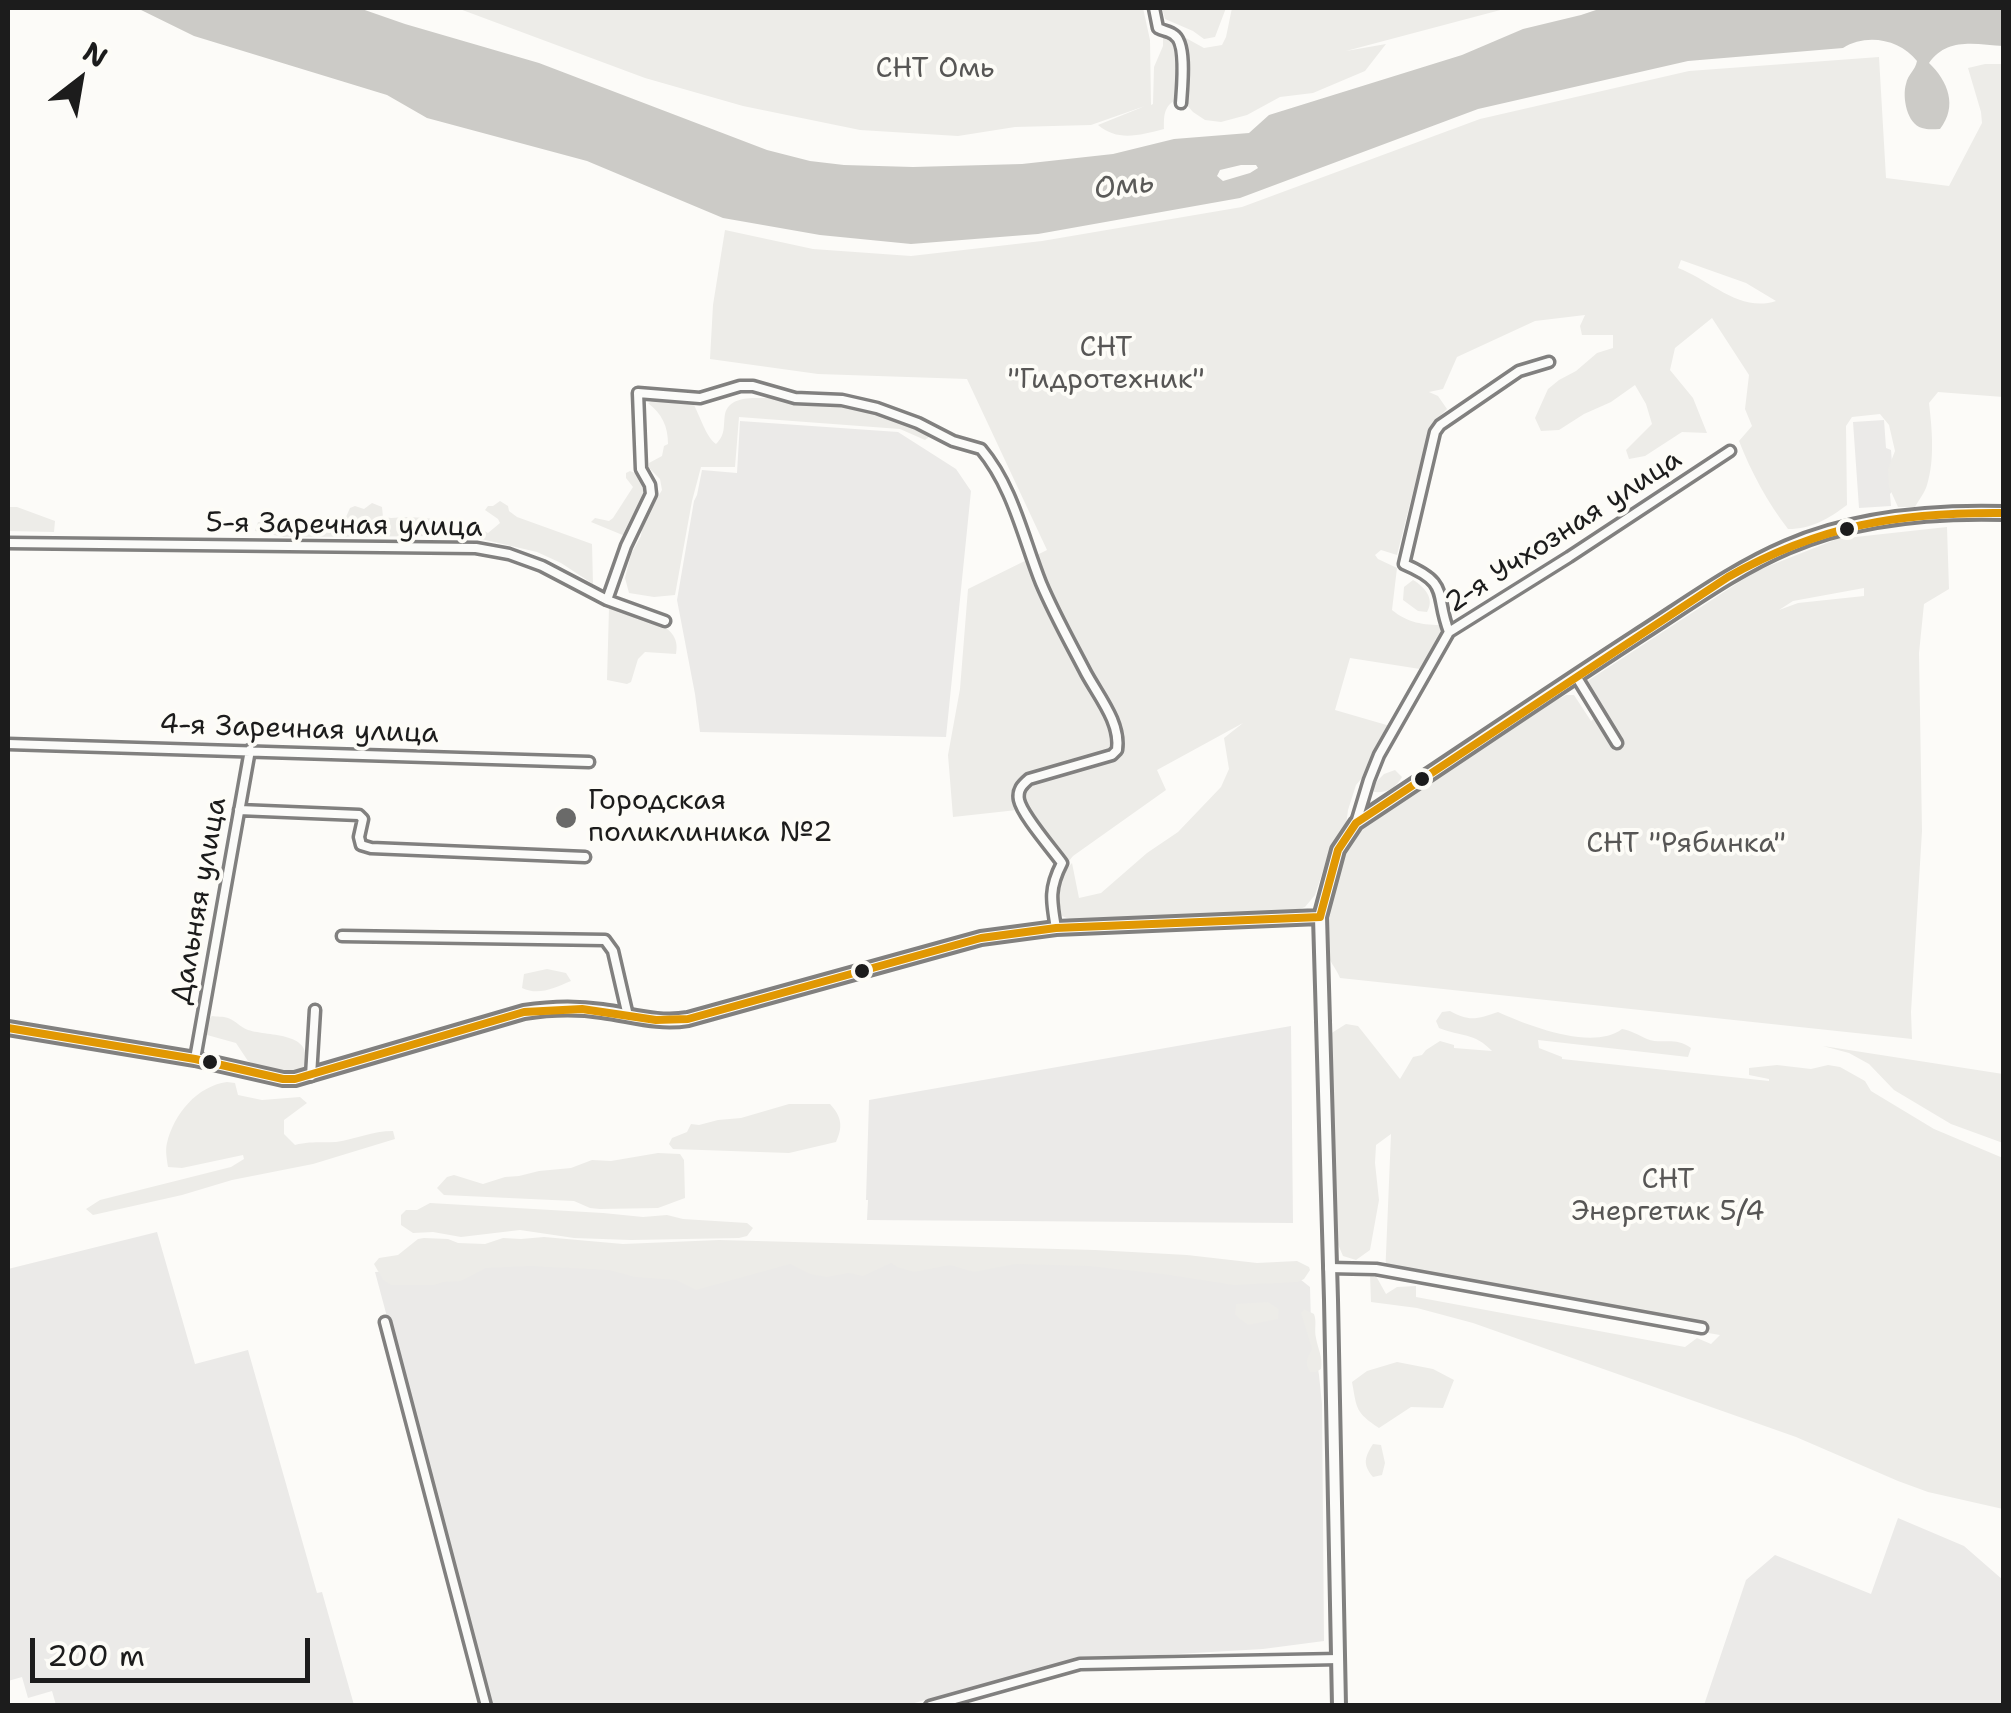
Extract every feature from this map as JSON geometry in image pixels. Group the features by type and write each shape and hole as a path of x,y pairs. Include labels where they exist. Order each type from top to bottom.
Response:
{"street":[{"path":"1154,8 1158,28 1179,40 1181,103"},
{"path":"1450,632 1443,617 1439,588 1423,572 1404,564 1435,432 1440,424 1520,371 1549,362"},
{"path":"607,600 626,546 651,494 641,469 638,393 700,398 740,386 754,386 795,398 842,400 877,408 981,449 1000,478 1042,585 1118,732 1117,750 1112,755 1029,779 1018,797 1023,810 1062,863 1052,886 1056,928"},
{"name":"2-я Учхозная улица","path":"1356,823 1380,755 1450,632 1730,450"},
{"path":"1339,1706 1320,916 1338,850 1356,823 1736,573 1787,547 1888,520 2004,513"},
{"name":"5-я Заречная улица","path":"8,543 476,548 542,566 607,600 665,621"},
{"path":"1576,676 1617,743"},
{"name":"4-я Заречная улица","path":"8,744 589,762"},
{"name":"Дальняя улица","path":"194,1059 250,750"},
{"path":"239,810 360,815 363,820 359,842 371,848 585,857"},
{"path":"8,1028 194,1059 283,1079 311,1076 524,1012 582,1008 652,1021 688,1020 980,938 1056,928 1320,916"},
{"path":"342,936 605,940 614,951 628,1016"},
{"path":"311,1076 315,1010"},
{"path":"1330,1268 1376,1269 1702,1328"},
{"path":"385,1322 486,1706"},
{"path":"930,1706 1080,1664 1338,1659"}],"shaded area":[{"path":"1884,420 1886,448 1891,450 1891,506 1859,508 1853,422"},
{"path":"740,421 898,432 956,469 971,491 946,737 700,732 677,600 702,470 737,473"},
{"path":"1291,1026 1293,1223 867,1220 869,1100"},
{"path":"157,1232 195,1364 248,1350 317,1593 322,1592 354,1705 56,1705 52,1691 28,1698 22,1677 8,1681 8,1269"},
{"path":"694,1256 1286,1268 1310,1287 1322,1404 1324,1641 1263,1649 1073,1660 907,1705 491,1705 375,1272"},
{"path":"1898,1518 1964,1546 2003,1580 2003,1705 1704,1705 1746,1580 1775,1555 1871,1594"}],"green space":[{"name":"СНТ Омь","path":"457,8 1143,8 1150,40 1151,105 1154,67 1163,35 1184,37 1204,48 1222,45 1232,8 1508,8 1346,51 1386,44 1365,71 1313,93 1280,97 1247,115 1221,122 1205,120 1176,100 1166,109 1164,129 1138,135 1113,134 1098,125 1145,106 1091,125 1015,127 958,136 860,130 743,106 645,78"},
{"path":"1162,8 1226,8 1215,37 1204,39 1165,19"},
{"name":"СНТ \"Гидротехник\"","path":"1879,57 1886,178 1949,186 1982,123 1968,68 2003,64 2003,397 1938,392 1929,403 1931,465 1926,488 1915,507 1898,507 1889,487 1888,469 1895,451 1889,425 1880,414 1852,417 1846,426 1847,505 1819,522 1788,529 1760,487 1739,441 1752,426 1745,409 1749,375 1712,318 1675,348 1670,370 1693,398 1707,433 1682,432 1645,456 1629,459 1626,450 1652,424 1635,385 1559,430 1541,431 1535,418 1548,389 1597,353 1613,348 1613,335 1582,335 1580,326 1585,315 1535,321 1457,357 1443,389 1429,392 1438,396 1447,409 1428,433 1397,555 1381,550 1375,555 1397,568 1392,610 1416,622 1443,625 1444,632 1420,669 1350,658 1335,710 1390,726 1368,771 1356,785 1346,826 1330,849 1315,895 1305,907 1294,911 1072,920 1062,916 1058,888 1072,863 1079,898 1101,893 1178,832 1221,787 1229,769 1224,738 1243,723 1157,770 1166,790 1073,856 1061,871 1017,810 953,817 948,755 960,689 968,589 1047,550 967,379 818,374 710,359 713,305 725,230 813,249 911,256 1042,241 1242,207 1480,119 1689,71","holes":["1681,260 1746,283 1776,301 1763,304 1738,299 1678,268"]},
{"path":"746,398 776,398 804,405 853,406 889,415 928,432 929,437 925,440 900,429 739,417 735,467 701,467 675,595 629,593 625,578 631,554 641,536 643,521 662,490 649,463 662,456 668,444 663,421 648,403 670,399 693,403 716,444 723,434 725,414 733,403"},
{"path":"630,471 640,476 646,492 625,536 591,522 595,518 613,518 633,487 626,478"},
{"path":"500,501 517,517 592,544 593,584 537,552 468,536 283,537 255,531 258,522 346,517 350,508 364,509 372,503 382,507 383,517 449,521 488,533 500,523 485,510"},
{"path":"8,507 55,521 54,532 8,531"},
{"name":"СНТ \"Рябинка\"","path":"1947,527 1949,589 1924,604 1919,653 1922,831 1912,1039 1340,978 1327,953 1325,919 1334,875 1354,835 1532,713 1566,695 1574,695 1591,721 1605,710 1586,682 1756,571 1837,539","holes":["1864,588 1864,596 1798,603 1779,610 1793,601"]},
{"path":"1413,580 1428,594 1427,612 1418,611 1403,600 1404,587"},
{"path":"609,608 642,616 664,627 676,643 676,654 645,652 638,659 631,682 607,680"},
{"path":"1395,770 1402,777 1397,784 1387,791 1374,792 1373,785"},
{"path":"547,969 566,973 571,981 540,991 522,988 524,974"},
{"name":"СНТ Энергетик 5/4","path":"1442,1012 1474,1018 1498,1012 1578,1037 1595,1038 1622,1029 1653,1041 1679,1042 1691,1048 1688,1057 1538,1040 1539,1048 1562,1059 1769,1081 1749,1075 1749,1068 1840,1067 1934,1129 2003,1158 2003,1509 1928,1492 1796,1437 1473,1323 1417,1308 1371,1302 1370,1274 1376,1276 1386,1294 1397,1287 1416,1286 1416,1297 1685,1347 1697,1338 1711,1344 1720,1335 1385,1278 1391,1134 1376,1145 1379,1200 1370,1250 1356,1260 1343,1256 1337,1242 1330,1034 1346,1024 1358,1026 1400,1079 1413,1057 1440,1041 1454,1048 1492,1051 1473,1038 1439,1028 1436,1021"},
{"path":"212,1016 228,1018 248,1030 297,1041 306,1055 304,1067 290,1073 270,1071 248,1061 236,1043 207,1035 206,1021"},
{"path":"1823,1046 2003,1074 2003,1143 1951,1124 1894,1090 1869,1064"},
{"path":"235,1083 238,1095 262,1100 300,1097 307,1103 284,1120 284,1134 295,1145 336,1142 385,1131 393,1131 395,1139 313,1164 232,1180 182,1195 93,1215 86,1209 100,1200 231,1167 244,1159 243,1155 182,1168 168,1167 167,1143 181,1112 206,1089"},
{"path":"789,1104 830,1104 840,1122 836,1142 789,1153 673,1149 669,1144 672,1138 687,1132 691,1124 741,1118"},
{"path":"680,1154 684,1160 685,1198 658,1208 600,1209 574,1201 444,1195 437,1188 454,1175 483,1184 571,1168 592,1160"},
{"path":"430,1203 643,1217 667,1215 747,1223 753,1228 747,1236 739,1238 631,1240 574,1238 520,1230 461,1237 413,1233 401,1225 401,1215 406,1210 417,1210"},
{"path":"544,1237 623,1244 719,1240 1095,1250 1257,1263 1297,1261 1310,1270 1298,1282 1234,1285 1088,1266 1016,1264 974,1272 950,1265 914,1272 891,1263 863,1276 849,1273 827,1277 790,1264 696,1290 676,1280 635,1277 609,1270 530,1266 486,1268 461,1281 434,1285 391,1285 383,1280 374,1264 379,1258 398,1255 424,1238 485,1244 503,1238"},
{"path":"1268,1302 1279,1309 1278,1319 1248,1325 1235,1315 1236,1304"},
{"path":"1304,1309 1315,1317 1321,1357 1321,1369 1316,1372 1310,1372 1307,1365 1312,1349 1301,1313"},
{"path":"1397,1362 1433,1369 1454,1380 1443,1408 1411,1407 1379,1428 1358,1409 1352,1382 1367,1371"},
{"path":"1373,1444 1381,1445 1385,1463 1382,1475 1373,1477 1366,1460"}],"water":[{"name":"Омь","path":"137,8 359,8 539,63 767,150 844,165 913,167 1022,164 1113,154 1174,139 1249,133 1269,115 1462,55 1523,29 1602,8 2003,8 2004,46 1953,46 1929,63 1948,94 1949,112 1940,129 1917,125 1907,109 1906,84 1917,61 1892,43 1862,41 1843,48 1688,61 1478,109 1240,198 1038,234 911,244 820,235 723,218 587,161 427,118 387,95 194,36","holes":["1256,165 1258,168 1250,173 1223,181 1217,176 1220,170"]}],"transit line":[{"path":"1320,917 1338,850 1356,823 1728,577 1795,545 1861,525 1930,515 2004,513"},
{"path":"8,1028 295,1079 524,1012 582,1009 656,1020 688,1019 981,938 1056,928 1320,917"}],"place":[{"name":"Городская поликлиника №2","path":"566,818"}]}
